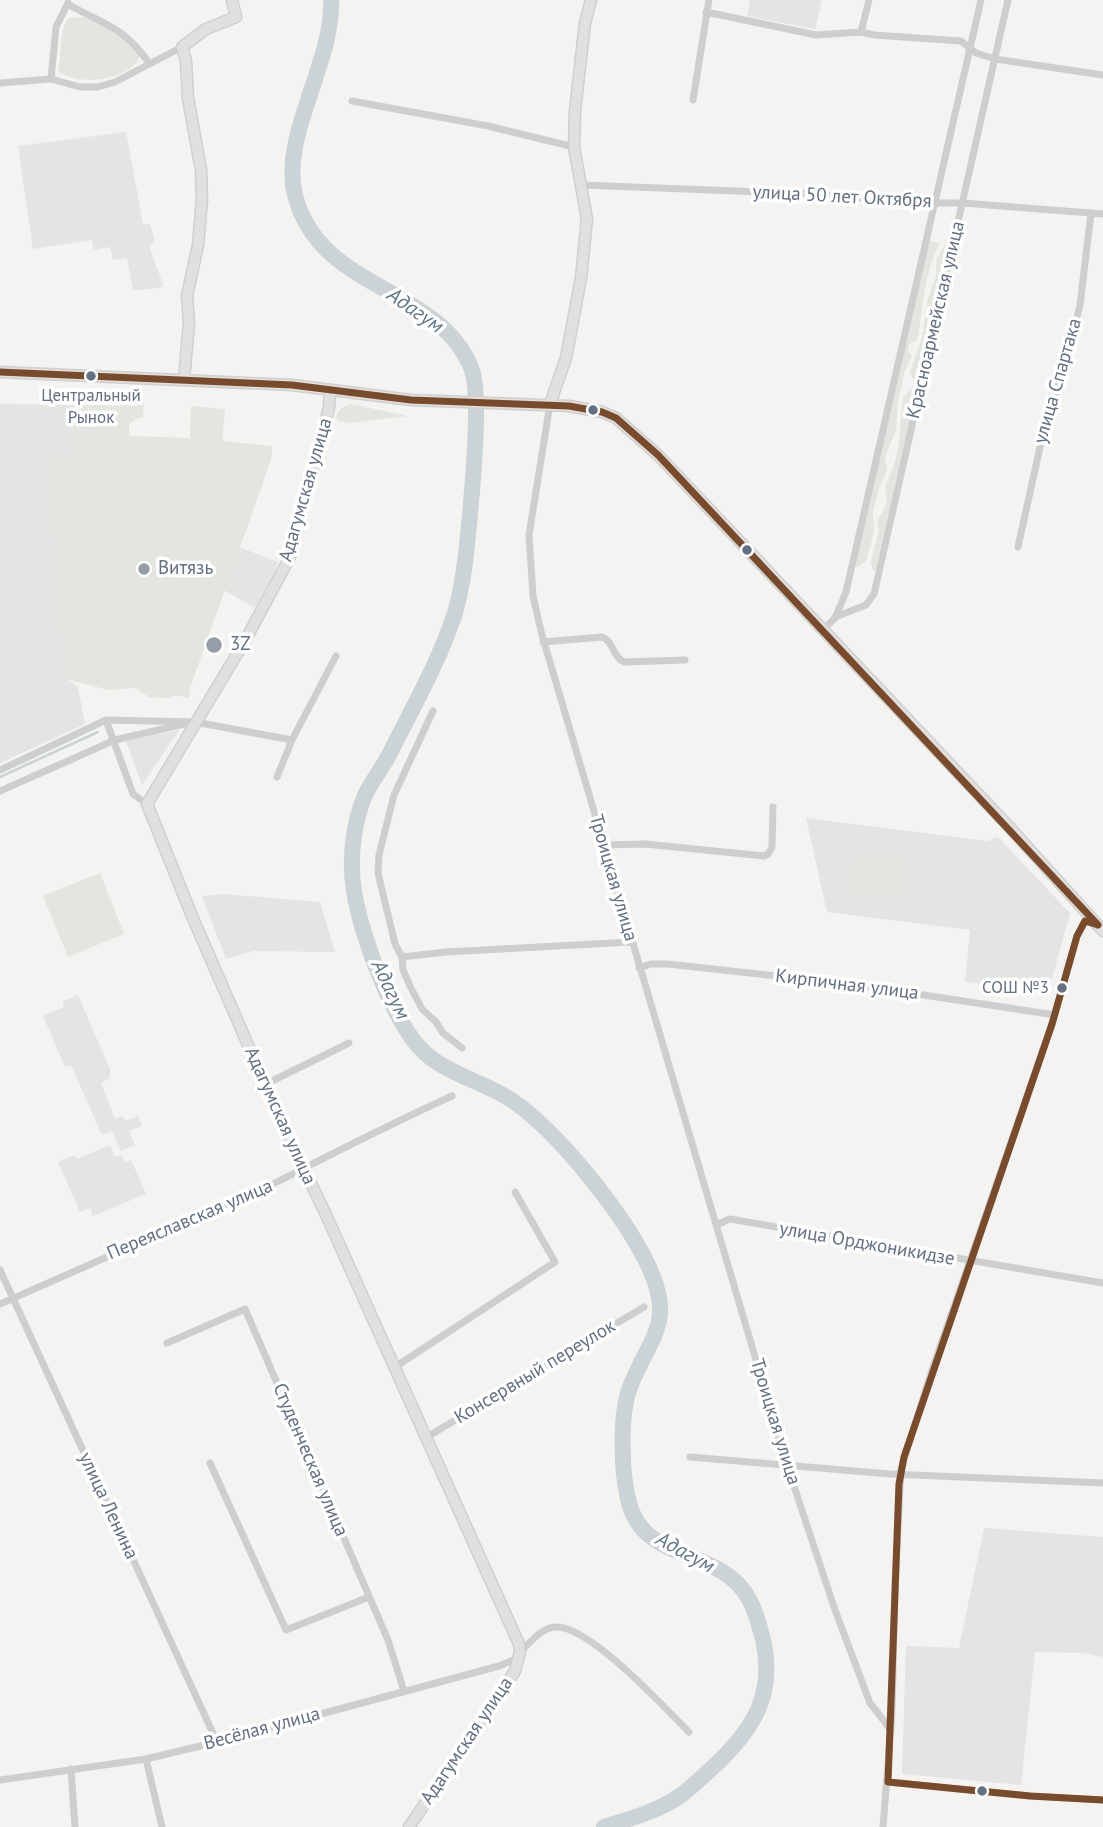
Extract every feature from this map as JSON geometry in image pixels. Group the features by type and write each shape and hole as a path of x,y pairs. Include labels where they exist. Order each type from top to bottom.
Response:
{"main road":[{"path":"184,380 189,323 187,296 198,245 202,200 201,170 187,98 186,61 182,47 205,29 236,17 232,0"},
{"name":"Троицкая улица","path":"550,404 566,358 581,278 587,219 574,147 575,111 585,23 591,0"},
{"path":"0,372 292,386 411,400 550,404 602,412 626,425 658,455 1101,925"},
{"name":"Адагумская улица","path":"330,390 329,408 290,557 260,614 147,804 196,926 265,1084 519,1644 520,1655 515,1671 409,1827"}],"street":[{"path":"693,100 709,0"},
{"path":"861,32 869,0"},
{"name":"Красноармейская улица","path":"822,631 835,617 846,592 981,0"},
{"name":"Красноармейская улица","path":"835,617 866,605 874,594 1008,0"},
{"path":"51,79 56,27 68,2 107,22 140,50 149,63"},
{"path":"706,12 816,35 861,32 961,41 976,52 995,59 1103,75"},
{"path":"0,83 51,79 79,87 98,87 115,82 182,47"},
{"path":"352,101 488,126 574,147"},
{"name":"улица 50 лет Октября","path":"581,184 814,194 934,203 963,202 1103,214"},
{"name":"улица Спартака","path":"1018,547 1044,429 1076,322 1091,214"},
{"name":"Троицкая улица","path":"550,404 529,551 533,596 543,642 787,1465 835,1610 865,1690 874,1710 891,1731"},
{"path":"543,642 602,637 608,640 618,659 624,662 685,660"},
{"path":"276,777 292,740 336,656"},
{"path":"433,711 394,795 377,865 379,883 392,934 402,957 403,970 422,1009 443,1033 462,1048"},
{"path":"106,720 133,794 147,804"},
{"path":"0,770 106,720 195,722 292,740"},
{"path":"0,790 115,740 195,722"},
{"path":"604,845 645,845 764,856 772,847 773,807"},
{"path":"883,1827 891,1731 900,1474 909,1439 1055,1015 1081,927 1085,921 1101,925"},
{"path":"402,957 446,952 631,942"},
{"name":"Кирпичная улица","path":"639,968 651,964 668,964 845,983 1055,1015"},
{"path":"265,1084 349,1043"},
{"name":"Переяславская улица","path":"0,1304 303,1169 373,1132 453,1096"},
{"path":"395,1367 555,1262 515,1192"},
{"name":"улица Орджоникидзе","path":"716,1225 730,1219 1103,1283"},
{"name":"улица Ленина","path":"0,1270 217,1742"},
{"name":"Консервный переулок","path":"427,1437 644,1307"},
{"name":"Студенческая улица","path":"167,1343 245,1309 388,1640 404,1691"},
{"path":"690,1457 900,1474 1103,1483"},
{"path":"210,1462 286,1630 369,1597"},
{"name":"Весёлая улица","path":"0,1780 146,1759 499,1666 520,1655 549,1628 564,1627 601,1647 689,1732"},
{"path":"146,1759 162,1827"},
{"path":"71,1769 75,1827"},
{"path":"888,1782 1103,1800"}],"shaded area":[{"path":"750,0 822,0 815,29 747,16"},
{"path":"89,17 111,28 141,54 136,63 127,70 104,79 78,79 58,71 62,32 68,18"},
{"path":"126,132 143,224 150,224 155,242 149,246 164,287 133,291 127,258 113,260 110,247 94,250 92,240 33,249 18,146"},
{"path":"952,220 955,223 875,571 871,561 879,530 877,522 887,503 885,487 899,444 903,397 913,388 910,371 922,338 928,298 936,277 936,260 945,244"},
{"path":"929,241 940,243 927,279 917,341 908,347 912,356 905,371 898,400 896,430 885,458 887,471 873,511 874,532 866,561 857,567 855,564"},
{"path":"0,404 75,405 72,459 49,462 67,679 78,687 85,724 0,763"},
{"name":"Витязь","path":"144,404 143,418 129,424 129,436 190,438 191,406 225,409 222,441 272,446 272,455 190,688 189,698 176,695 167,698 149,697 135,688 108,690 67,679 48,461 72,459 75,409 83,408 83,405"},
{"path":"351,404 408,416 350,423 339,421 336,417 340,410"},
{"path":"239,547 278,562 255,608 224,590"},
{"path":"179,730 142,785 126,741"},
{"path":"806,818 987,841 998,837 1070,913 1049,990 965,982 970,930 827,912"},
{"path":"854,863 904,863 904,895 854,895"},
{"path":"100,873 124,934 68,957 43,896"},
{"path":"224,894 320,902 335,952 254,951 226,959 202,896"},
{"path":"78,995 110,1069 110,1078 101,1083 115,1119 123,1116 126,1121 138,1116 142,1126 129,1131 135,1145 121,1151 112,1131 102,1135 71,1065 65,1067 43,1016 64,1007 62,1002"},
{"path":"110,1145 115,1157 121,1155 125,1162 131,1160 146,1194 93,1216 90,1208 80,1212 58,1162 75,1155 77,1159"},
{"path":"984,1528 1103,1537 1103,1657 1083,1653 1035,1652 1021,1785 902,1774 906,1646 959,1648"}],"waterway":[{"name":"Адагум","path":"331,0 325,48 295,149 292,172 295,195 308,227 329,252 353,271 434,320 456,342 472,370 476,397 472,489 465,564 458,601 449,631 433,667 362,804 352,854 358,909 380,977 401,1021 413,1039 435,1061 502,1094 550,1133 606,1198 647,1263 660,1300 660,1315 626,1399 623,1465 631,1509 650,1536 663,1545 710,1565 737,1583 752,1606 765,1654 764,1691 758,1708 739,1740 726,1754 669,1803 604,1827"},
{"path":"0,777 98,732"}],"transit line":[{"path":"0,372 292,385 411,400 569,406 602,412 616,418 658,455 1098,925"},
{"path":"1098,925 1085,921 1077,936 1052,1024 904,1457 899,1484 888,1782 1030,1796 1103,1800"}],"place":[{"name":"Центральный Рынок","path":"91,376"},
{"name":"Витязь","path":"144,569"},
{"name":"3Z","path":"214,645"},
{"name":"СОШ №3","path":"1062,988"}]}
